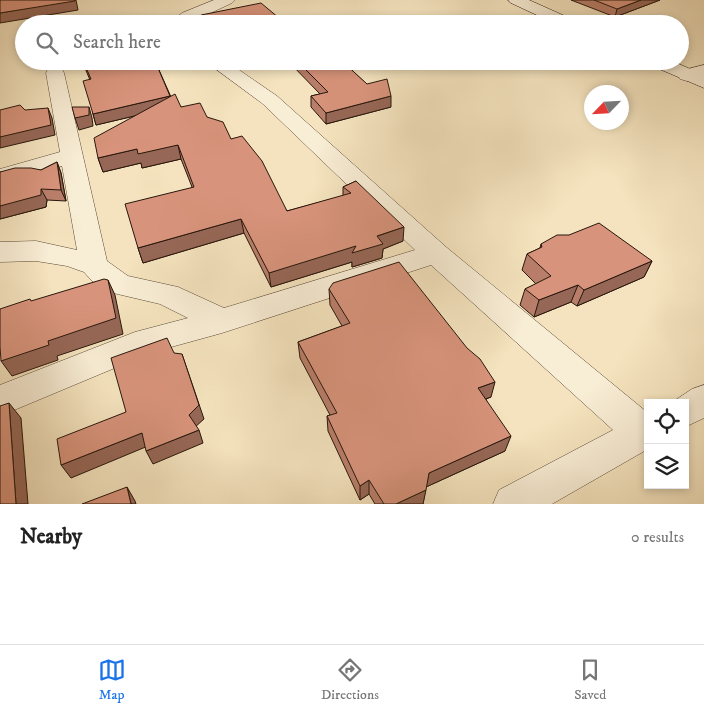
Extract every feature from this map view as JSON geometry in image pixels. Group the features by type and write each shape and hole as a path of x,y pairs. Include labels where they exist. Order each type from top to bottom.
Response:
{"street":[{"path":"190,15 227,0"},
{"path":"516,0 550,15"},
{"path":"227,70 270,100 436,254 644,431"},
{"path":"681,70 698,76"},
{"path":"55,73 94,265 103,277 127,288 168,295 222,321"},
{"path":"0,176 71,156"},
{"path":"0,252 42,251 65,255 94,265"},
{"path":"0,401 146,341 222,321 436,254"},
{"path":"513,504 644,433"}],"building":[{"path":"0,0 74,0 75,1 0,13"},
{"path":"594,0 641,0 617,9"},
{"path":"261,3 275,15 201,15"},
{"path":"87,70 159,70 170,96 93,114 83,81 91,79"},
{"path":"306,70 352,70 367,84 387,79 391,96 326,113 311,96 328,92"},
{"path":"175,94 181,107 200,103 207,117 223,122 231,139 242,136 262,161 287,211 351,193 343,187 356,181 404,227 377,236 383,244 352,253 356,246 269,273 241,219 138,248 125,204 194,187 178,145 138,154 137,149 98,158 94,138"},
{"path":"20,105 25,110 48,108 51,125 0,137 0,110"},
{"path":"72,107 89,107 89,115 75,118"},
{"path":"57,162 61,190 41,189 41,195 0,206 0,172 15,168 41,170"},
{"path":"599,223 652,261 584,290 578,285 539,300 525,289 551,276 527,254 542,247 541,244 557,235 569,235"},
{"path":"399,262 467,348 480,359 495,382 478,388 511,436 429,473 426,490 396,504 384,504 369,480 360,486 327,416 337,413 298,342 350,323 329,289 333,283"},
{"path":"104,279 108,280 116,318 48,341 49,345 1,361 0,309"},
{"path":"167,338 174,353 182,354 199,405 189,415 199,430 146,451 142,433 61,465 57,439 126,412 111,358"},
{"path":"9,403 16,504 0,504 0,406"},
{"path":"127,487 131,504 82,504"}]}
